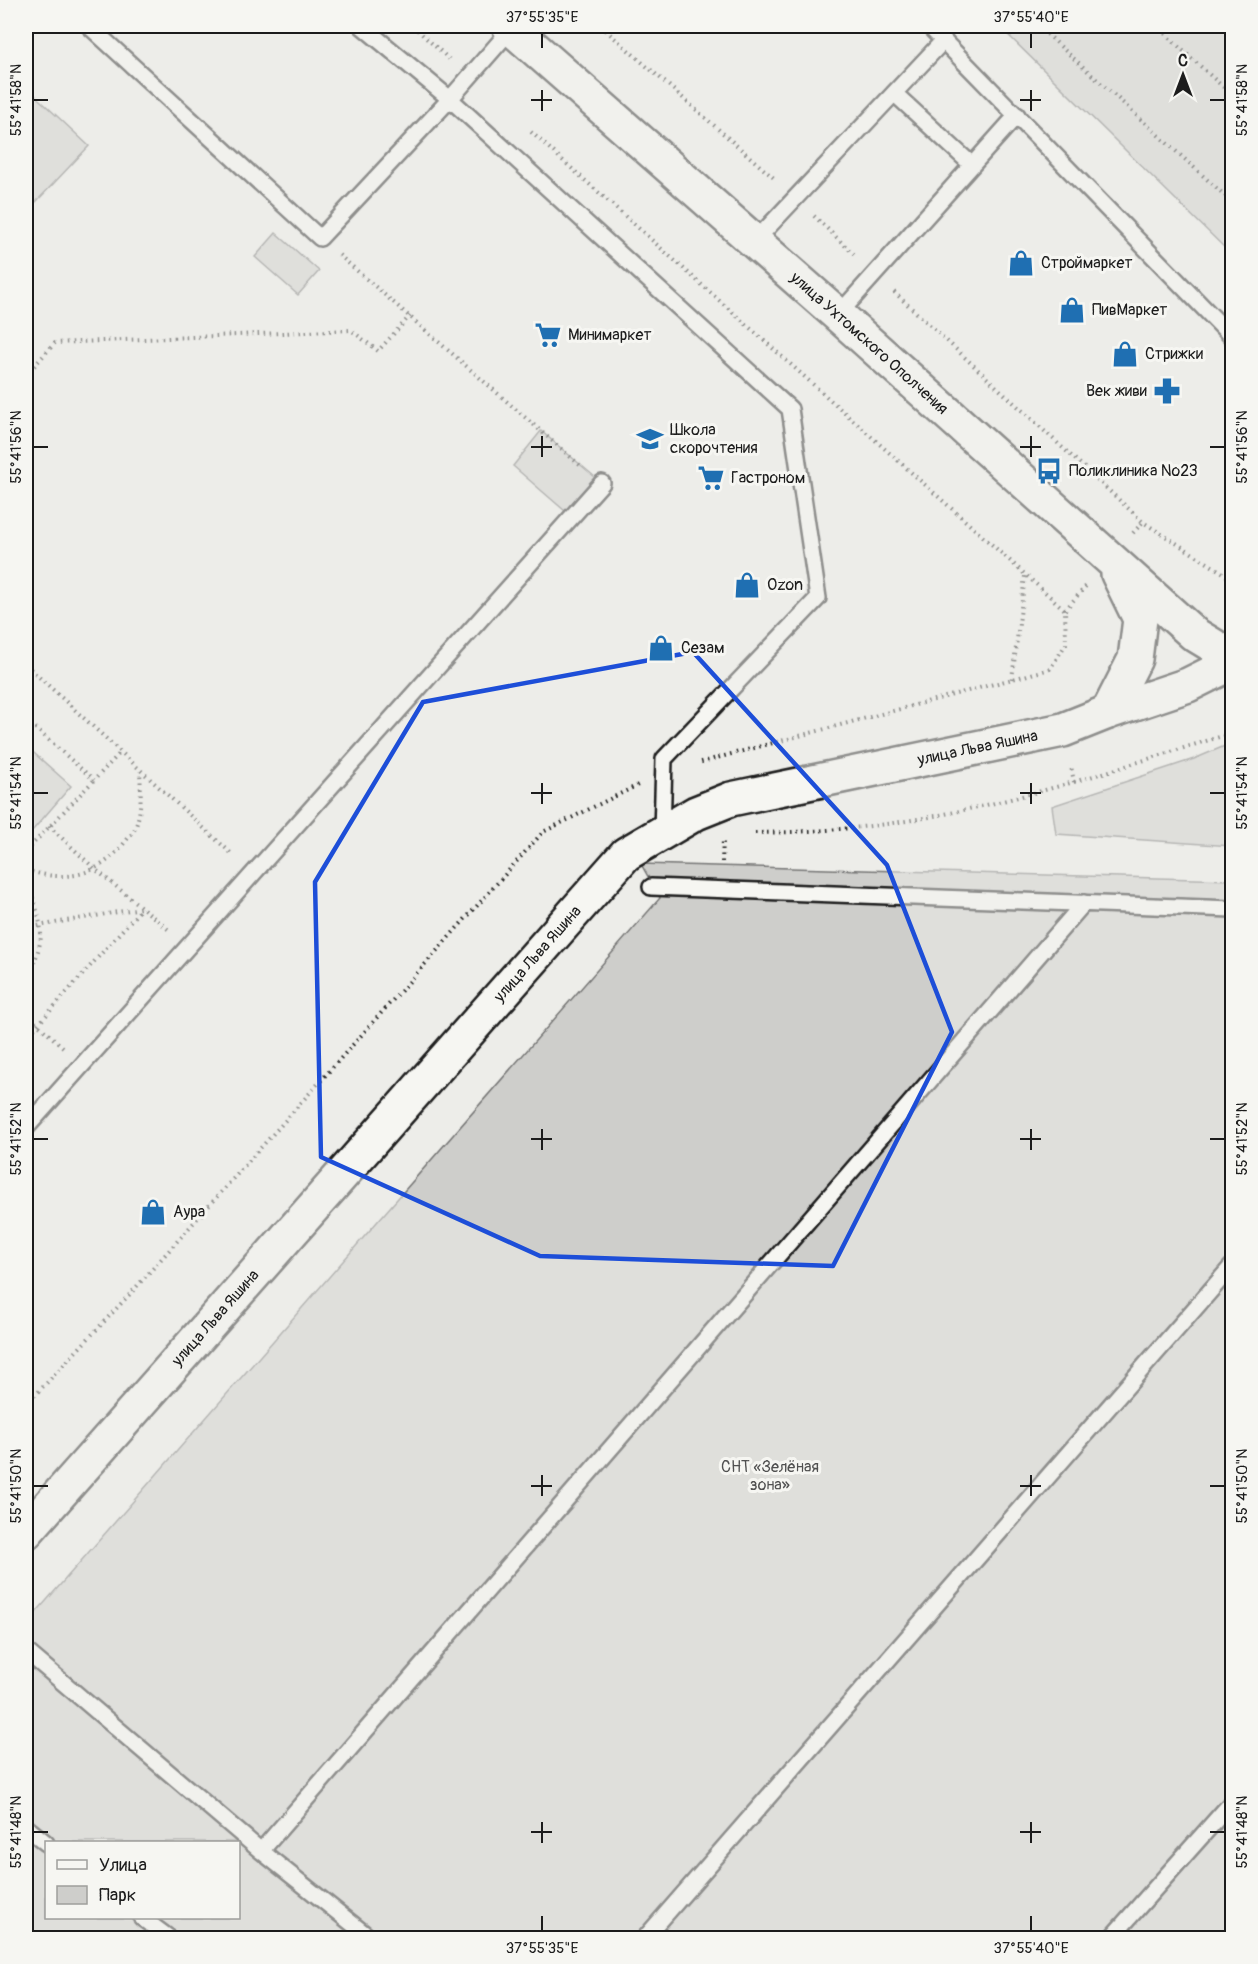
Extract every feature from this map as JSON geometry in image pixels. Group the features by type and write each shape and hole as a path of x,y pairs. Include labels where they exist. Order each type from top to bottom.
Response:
{"street":[{"name":"улица Ухтомского Ополчения","path":"510,27 838,315 1194,634 1233,657"},
{"path":"1108,712 1135,659 1140,619 1110,559"},
{"name":"улица Льва Яшина","path":"26,1532 626,854 696,813 731,799 1063,730 1108,712 1188,686 1233,663"}],"lane":[{"path":"88,26 320,238 450,99 510,27"},
{"path":"362,26 450,99 790,409 818,598 664,759 662,833"},
{"path":"929,26 1233,337"},
{"path":"754,242 944,40"},
{"path":"894,93 972,165"},
{"path":"838,315 1017,115"},
{"path":"26,1128 602,483"},
{"path":"651,887 1233,909"},
{"path":"261,1851 1084,903"},
{"path":"645,1938 1233,1266"},
{"path":"26,1651 261,1851 370,1938"},
{"path":"1111,1938 1233,1802"},
{"path":"26,1827 45,1842"},
{"path":"145,1919 169,1938"}],"path":[{"path":"413,26 469,77"},
{"path":"1038,26 1233,201"},
{"path":"1155,26 1233,95"},
{"path":"26,1405 137,1286 543,832 663,772 1050,669 1066,644 1065,610 522,124"},
{"path":"320,238 602,483"},
{"path":"26,375 55,343 351,330 378,351 410,316"},
{"path":"1233,573 1225,574 1233,583"},
{"path":"1012,679 1025,575"},
{"path":"26,665 253,873"},
{"path":"26,720 94,780"},
{"path":"1063,730 1074,782"},
{"path":"746,833 802,832 910,821 1000,803 1233,733"},
{"path":"26,851 120,753"},
{"path":"26,870 45,876 69,877 95,869 117,853 135,829 141,806 140,771"},
{"path":"49,826 95,869 188,946"},
{"path":"26,881 33,894 41,935 31,972 26,981"},
{"path":"26,928 142,908"},
{"path":"26,1038 142,908"},
{"path":"26,1014 82,1064"}],"highlighted area":[{"path":"693,652 887,865 952,1032 833,1266 540,1256 321,1157 315,882 423,702"}],"green space":[{"path":"999,26 1232,26 1232,251 1230,253"},
{"path":"26,87 89,146 36,202 26,193"},
{"path":"276,233 319,271 298,295 255,257"},
{"path":"541,431 602,483 572,517 513,466"},
{"path":"1232,743 1232,846 1056,834 1052,806 1194,759"},
{"path":"26,746 71,786 26,838"},
{"name":"СНТ «Зелёная зона»","path":"641,864 1232,880 1232,1938 26,1938 26,1624 660,898"}],"place":[{"name":"Строймаркет","path":"1021,263"},
{"name":"ПивМаркет","path":"1072,310"},
{"name":"Минимаркет","path":"548,335"},
{"name":"Стрижки","path":"1125,354"},
{"name":"Век живи","path":"1167,391"},
{"name":"Школа скорочтения","path":"650,439"},
{"name":"Поликлиника №23","path":"1049,471"},
{"name":"Гастроном","path":"711,478"},
{"name":"Ozon","path":"747,585"},
{"name":"Сезам","path":"661,648"},
{"name":"Аура","path":"153,1212"}]}
